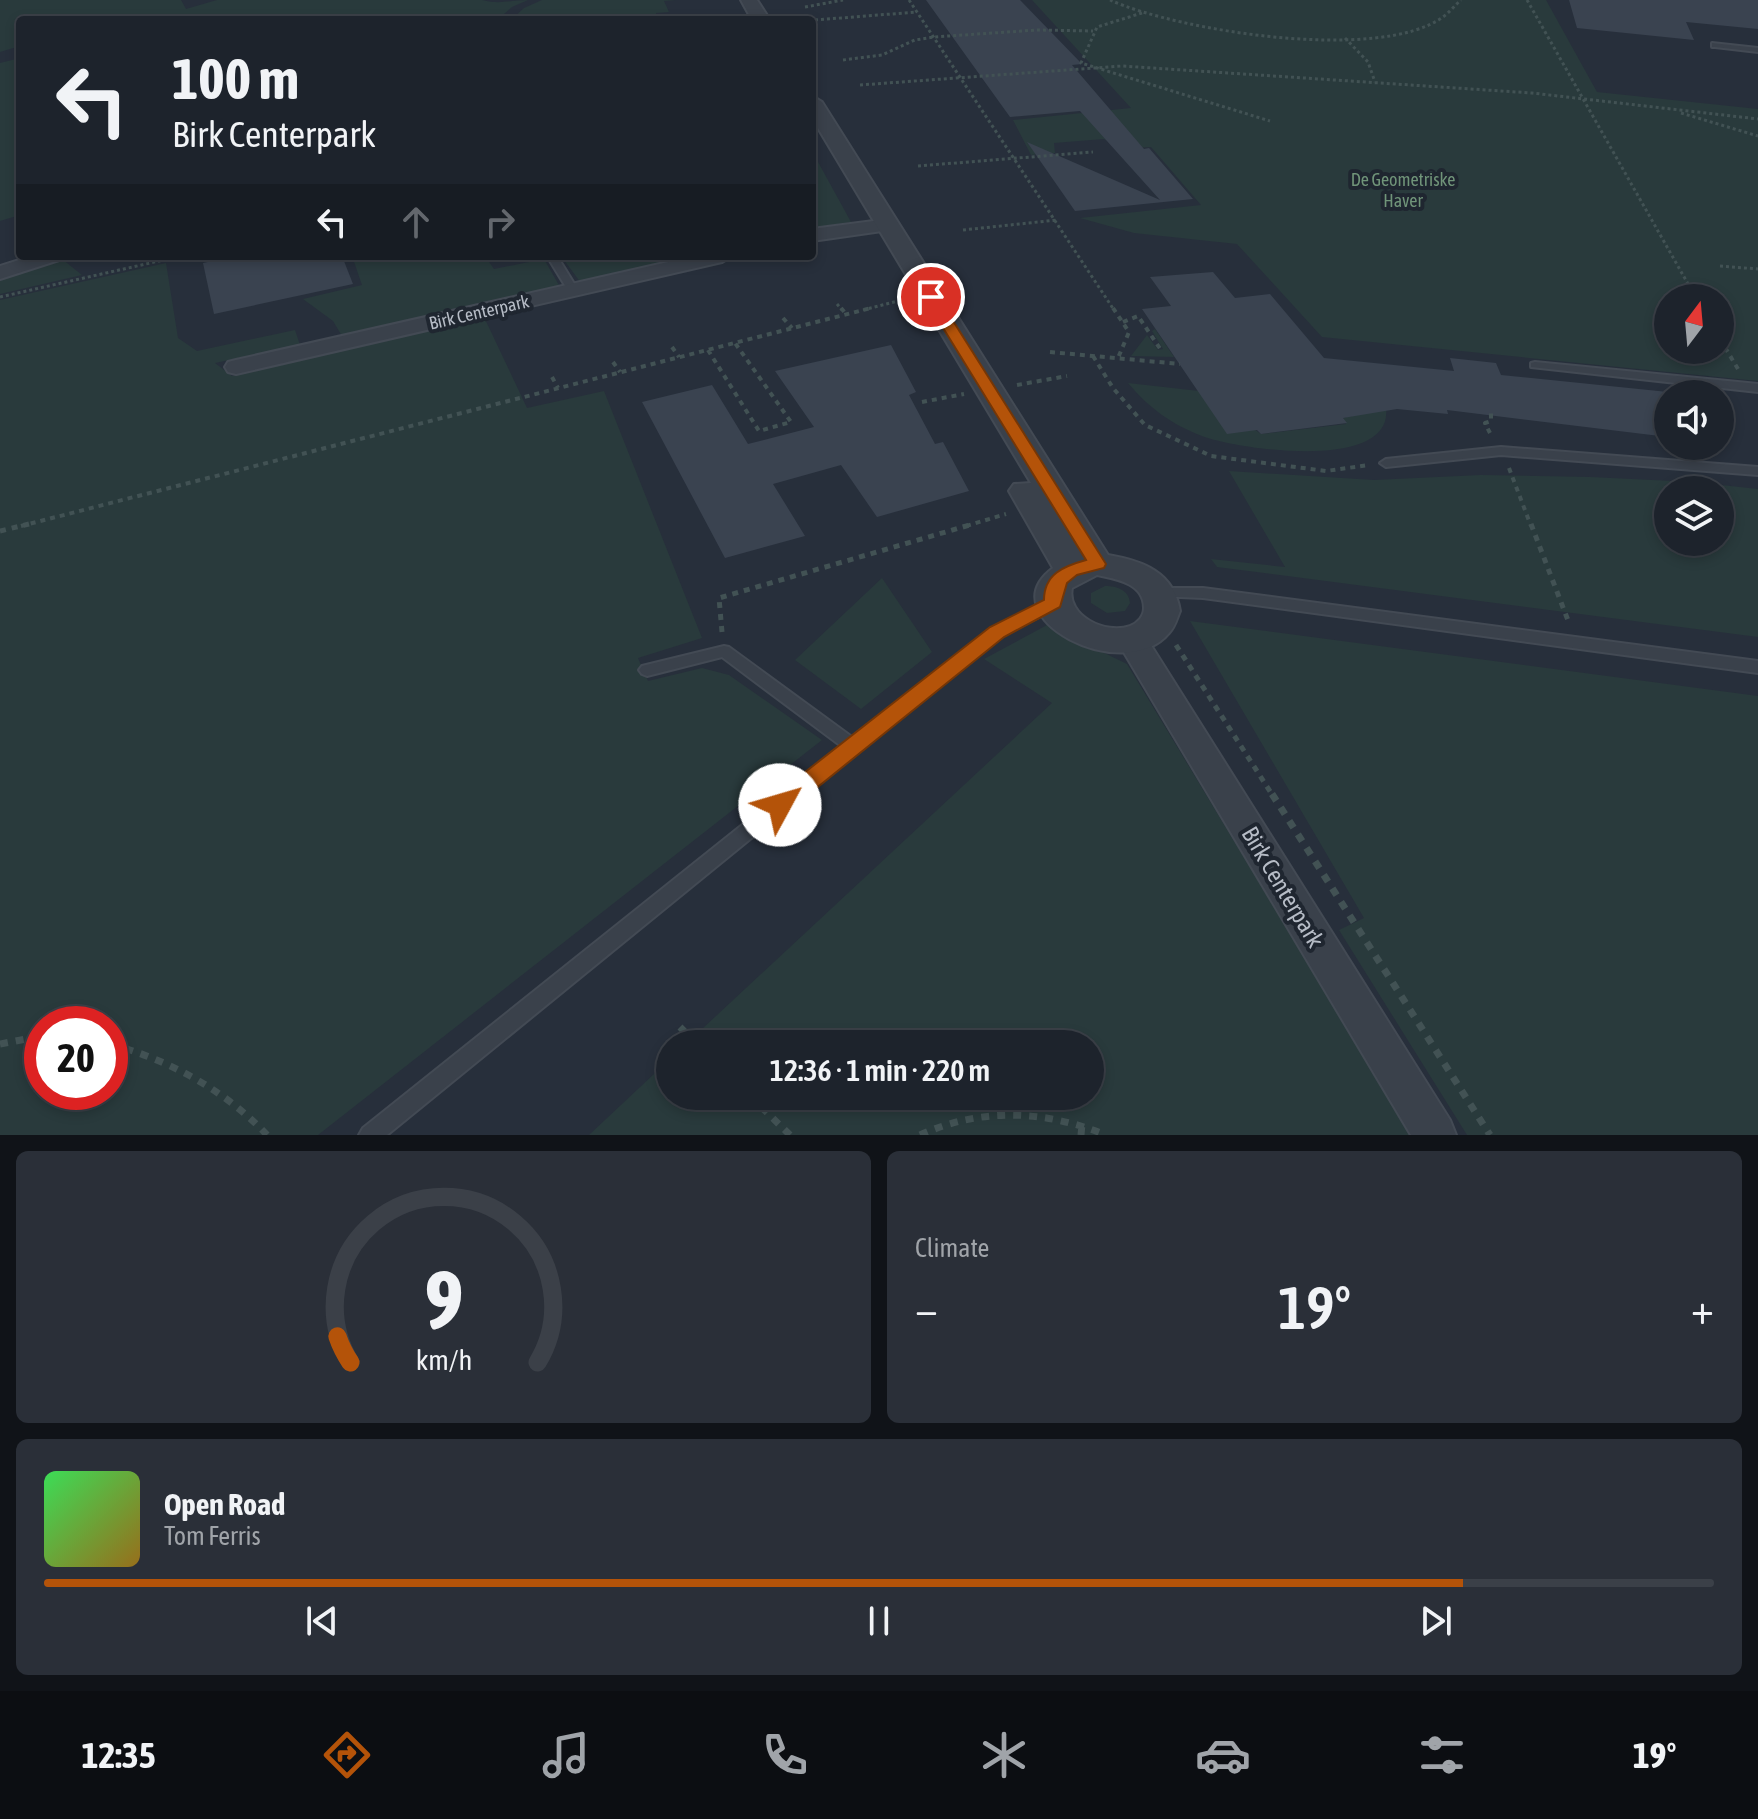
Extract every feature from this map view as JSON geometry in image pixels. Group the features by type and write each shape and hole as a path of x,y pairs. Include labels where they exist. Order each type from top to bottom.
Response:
{"street":[{"path":"816,109 880,226 912,297 1034,506 1084,567"},
{"path":"816,132 966,356 1084,567"},
{"path":"816,234 880,226"},
{"path":"0,273 40,260"},
{"name":"Birk Centerpark","path":"236,367 704,260"},
{"path":"1084,567 1135,571 1151,580 1151,618 1106,640 1082,632 1063,619 1053,603 1053,590 1060,579 1084,567"},
{"name":"Birk Centerpark","path":"1151,618 1435,1135"}],"lane":[{"path":"1715,45 1758,50"},
{"path":"554,260 573,290"},
{"path":"1535,365 1753,388"},
{"path":"1386,463 1501,451 1758,471"},
{"path":"1151,618 1203,593 1758,667"},
{"path":"370,1135 997,632 1053,603"},
{"path":"647,670 724,651 853,746"}],"path":[{"path":"805,7 843,0"},
{"path":"909,0 1129,332 1118,358"},
{"path":"1110,0 1184,25 1254,36 1345,38 1418,28 1453,11 1461,0"},
{"path":"1527,0 1688,284"},
{"path":"816,20 918,12"},
{"path":"843,60 882,55 915,40 934,37 1037,30 1093,31 1103,24 1142,13"},
{"path":"1084,67 1081,60 1088,52 1093,31"},
{"path":"1345,38 1368,62 1375,82"},
{"path":"860,85 1122,66 1581,99 1758,119"},
{"path":"1084,67 1270,121"},
{"path":"1665,108 1758,136"},
{"path":"918,166 1093,152"},
{"path":"963,230 1057,220"},
{"path":"0,297 163,260"},
{"path":"1720,266 1758,269"},
{"path":"0,531 912,297"},
{"path":"837,304 846,314"},
{"path":"1123,322 1138,316 1161,350"},
{"path":"783,318 792,328"},
{"path":"708,350 759,431 791,422 735,343"},
{"path":"672,347 679,357"},
{"path":"1050,352 1180,364"},
{"path":"1093,356 1113,388 1145,425 1211,456 1326,471 1386,463"},
{"path":"1734,360 1753,388"},
{"path":"613,362 620,372"},
{"path":"552,377 558,388"},
{"path":"1501,451 1576,643"},
{"path":"724,651 719,598 1034,506"},
{"path":"1151,618 1490,1135"},
{"path":"680,1027 683,1030"},
{"path":"0,1044 24,1039"},
{"path":"128,1050 175,1066 226,1100 267,1135"},
{"path":"764,1110 790,1135"},
{"path":"920,1135 955,1120 1018,1113 1082,1124 1106,1135"},
{"path":"1081,1135 1082,1124"}],"green space":[{"path":"0,0 181,0 186,9 217,0 528,0 502,16 16,16 16,47 0,52"},
{"path":"542,0 676,0 664,1 669,12 656,13 657,16 515,16 524,8"},
{"name":"De Geometriske Haver","path":"1032,0 1546,0 1597,92 1758,109 1758,381 1322,337 1237,244 1134,233 1080,218 1201,205 1151,147 1123,149 1104,139 1054,143 1055,153 1031,155 1013,120 1131,108"},
{"path":"16,59 16,216 0,221 0,63"},
{"path":"816,158 851,222 816,227"},
{"path":"59,260 82,275 0,294 0,280"},
{"path":"353,260 488,260 494,269 545,260 560,287 342,336 333,321 303,299 362,285"},
{"path":"564,260 678,260 581,283"},
{"path":"166,263 178,338 197,351 295,330 300,345 215,363 232,376 484,317 527,408 604,391 702,638 638,658 648,681 702,668 729,675 822,740 318,1135 0,1135 0,300"},
{"path":"1155,329 1174,357 1131,356 1147,335 1158,350 1163,349 1152,331"},
{"path":"1128,383 1199,391 1261,434 1346,424 1343,418 1386,408 1382,428 1365,442 1340,449 1277,450 1202,436 1170,421"},
{"path":"1229,471 1374,480 1481,475 1654,480 1654,556 1734,556 1734,486 1758,489 1758,637 1217,567 1211,559 1285,567"},
{"path":"882,578 932,652 861,709 795,660"},
{"path":"1105,586 1125,592 1130,603 1125,611 1107,613 1091,603 1091,593"},
{"path":"1190,621 1758,696 1758,1135 1467,1135 1339,930 1364,918"},
{"path":"1047,625 1127,664 1412,1135 589,1135 656,1072 656,1110 1104,1110 1104,1030 701,1030 1052,703 984,659"}],"building":[{"path":"926,0 1020,0 1082,64 1072,65 1144,149 1149,148 1193,199 1075,211 1027,142 1160,200 1080,111 1010,117"},
{"path":"1569,0 1758,0 1758,29 1686,22 1694,40 1577,28"},
{"path":"217,260 344,260 353,284 214,314 203,263"},
{"path":"1213,272 1235,298 1270,294 1324,358 1454,371 1450,358 1496,363 1501,375 1654,391 1654,435 1447,410 1448,414 1397,409 1343,418 1347,423 1261,434 1257,430 1227,434 1142,309 1171,306 1150,277"},
{"path":"891,345 916,392 909,395 935,444 943,442 969,491 877,517 841,465 773,484 805,536 725,558 642,402 712,385 748,444 814,427 775,371"}],"route":[{"path":"780,805 997,632 1053,603 1053,590 1071,570 1097,564 931,297"}]}
